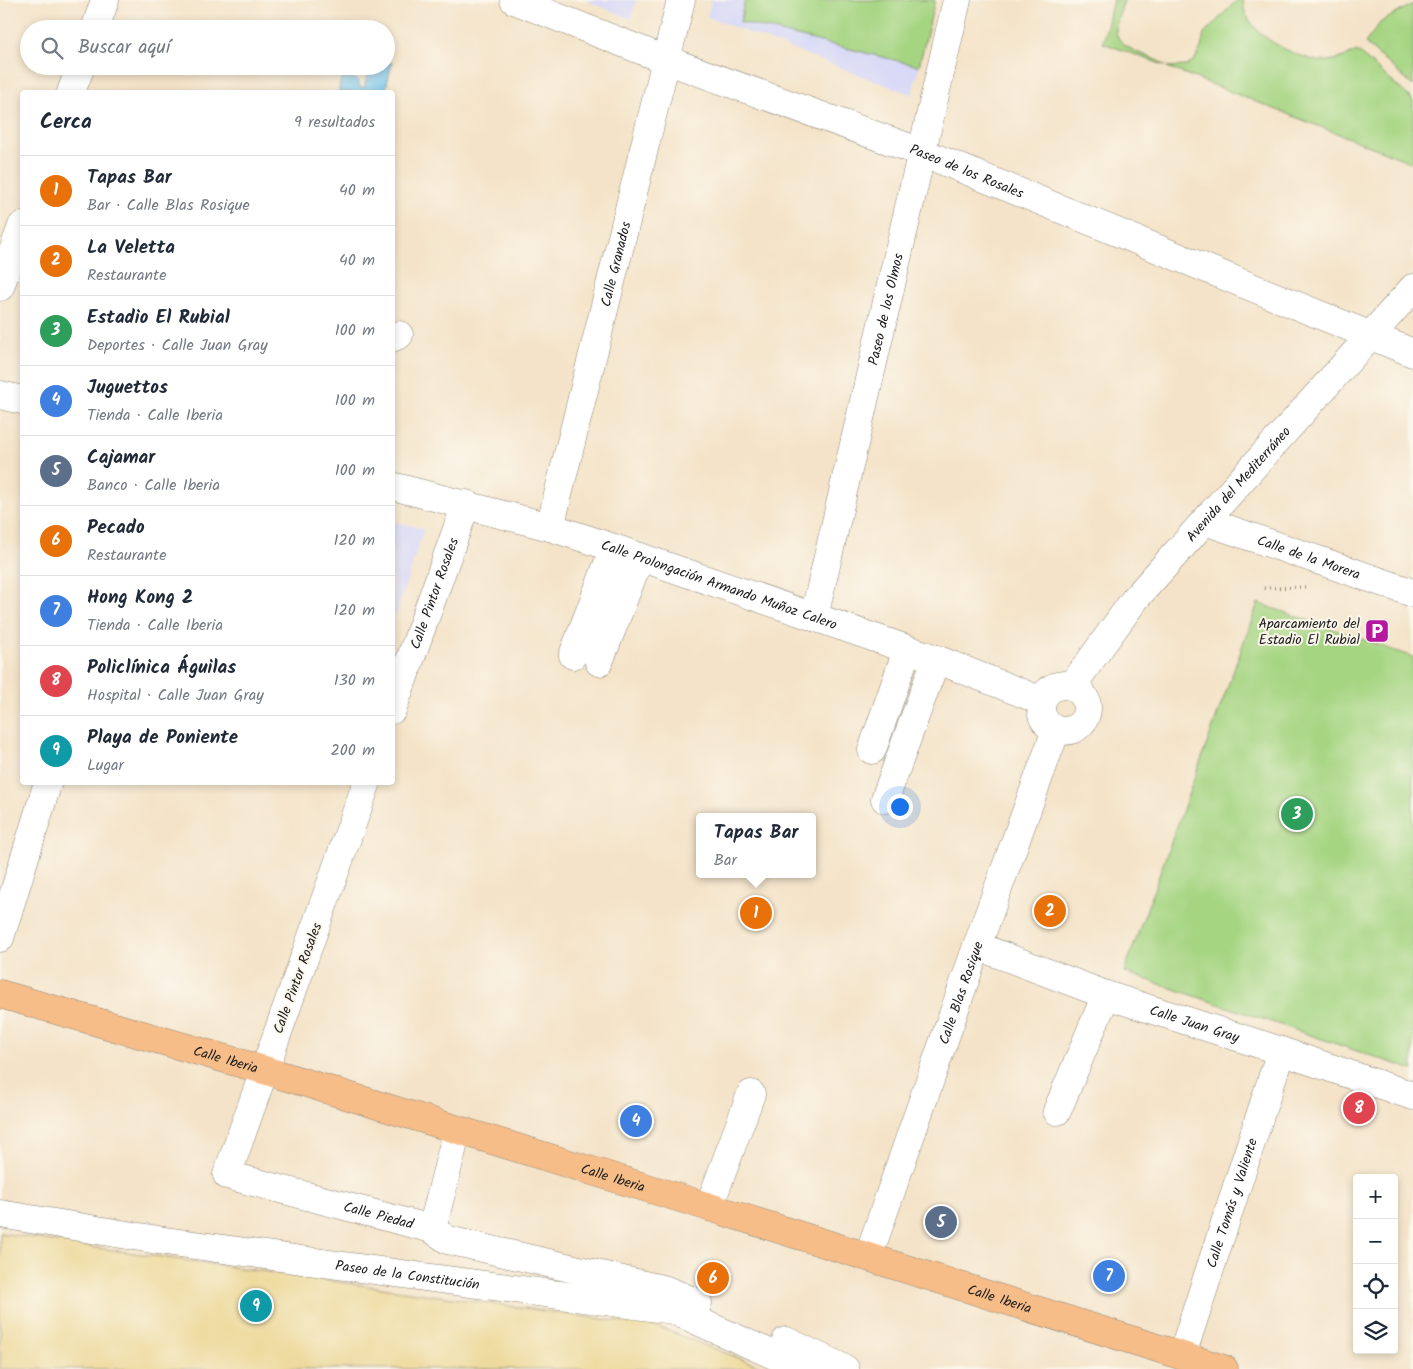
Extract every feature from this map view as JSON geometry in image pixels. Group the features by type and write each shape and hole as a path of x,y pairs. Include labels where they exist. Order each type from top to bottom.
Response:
{"main road":[{"name":"Calle Iberia","path":"0,994 264,1070 709,1207 1224,1369"}],"street":[{"path":"98,20 105,0"},
{"name":"Paseo de los Rosales","path":"514,0 666,60 921,152 1413,353"},
{"name":"Calle Granados","path":"550,527 681,0"},
{"name":"Paseo de los Olmos","path":"814,617 957,0"},
{"path":"72,90 78,75"},
{"path":"0,287 20,232"},
{"name":"Avenida del Mediterráneo","path":"1072,686 1135,599 1413,288"},
{"path":"0,395 20,400"},
{"name":"Calle Prolongación Armando Muñoz Calero","path":"395,487 550,527 614,548 936,660 1042,701"},
{"name":"Calle Pintor Rosales","path":"395,702 466,504"},
{"name":"Calle de la Morera","path":"1205,521 1413,593"},
{"path":"573,655 614,548"},
{"path":"599,662 640,557"},
{"path":"872,750 908,650"},
{"path":"885,799 936,660"},
{"path":"1061,685 1072,686 1080,690 1085,698 1088,706 1087,714 1084,721 1078,727 1071,730 1056,730 1043,717 1041,710 1042,701 1054,687 1061,685"},
{"name":"Calle Blas Rosique","path":"868,1257 977,946 1056,730"},
{"path":"0,938 47,785"},
{"name":"Calle Pintor Rosales","path":"227,1174 366,785"},
{"name":"Calle Juan Gray","path":"977,946 1106,995 1413,1096"},
{"path":"1057,1112 1106,995"},
{"name":"Calle Tomás y Valiente","path":"1182,1355 1281,1051"},
{"path":"709,1207 751,1094"},
{"name":"Calle Piedad","path":"227,1174 432,1229 457,1130"},
{"name":"Paseo de la Constitución","path":"0,1214 158,1240 674,1310 805,1369"},
{"path":"432,1229 448,1240 666,1290 747,1323 845,1369"}],"shaded area":[{"path":"585,0 636,0 631,19"},
{"path":"711,0 935,0 912,95 707,17"},
{"path":"395,522 424,529 395,617"}],"green space":[{"path":"745,0 935,0 919,66 740,22"},
{"path":"1113,0 1124,0 1116,28 1118,38 1130,48 1166,66 1103,43"},
{"path":"1237,0 1243,0 1249,20 1256,29 1275,44 1295,54 1318,61 1335,60 1357,51 1413,100 1413,163 1167,67 1187,66 1195,59 1201,48 1204,34"},
{"path":"1413,4 1413,86 1365,43 1381,22"},
{"path":"1258,603 1413,657 1413,1070 1124,972"}],"sand":[{"path":"0,1233 658,1327 767,1369 0,1369"}],"water":[{"path":"368,75 389,75 385,90 339,90 342,79 347,76 359,82 360,87 364,88"}],"place":[{"name":"Aparcamiento del Estadio El Rubial","path":"1377,631"},
{"name":"Estadio El Rubial","path":"1297,814"},
{"name":"La Veletta","path":"1050,911"},
{"name":"Tapas Bar","path":"756,913"},
{"name":"Policlínica Águilas","path":"1359,1108"},
{"name":"Juguettos","path":"636,1121"},
{"name":"Cajamar","path":"941,1222"},
{"name":"Hong Kong 2","path":"1109,1276"},
{"name":"Pecado","path":"713,1278"},
{"name":"Playa de Poniente","path":"256,1306"}]}
